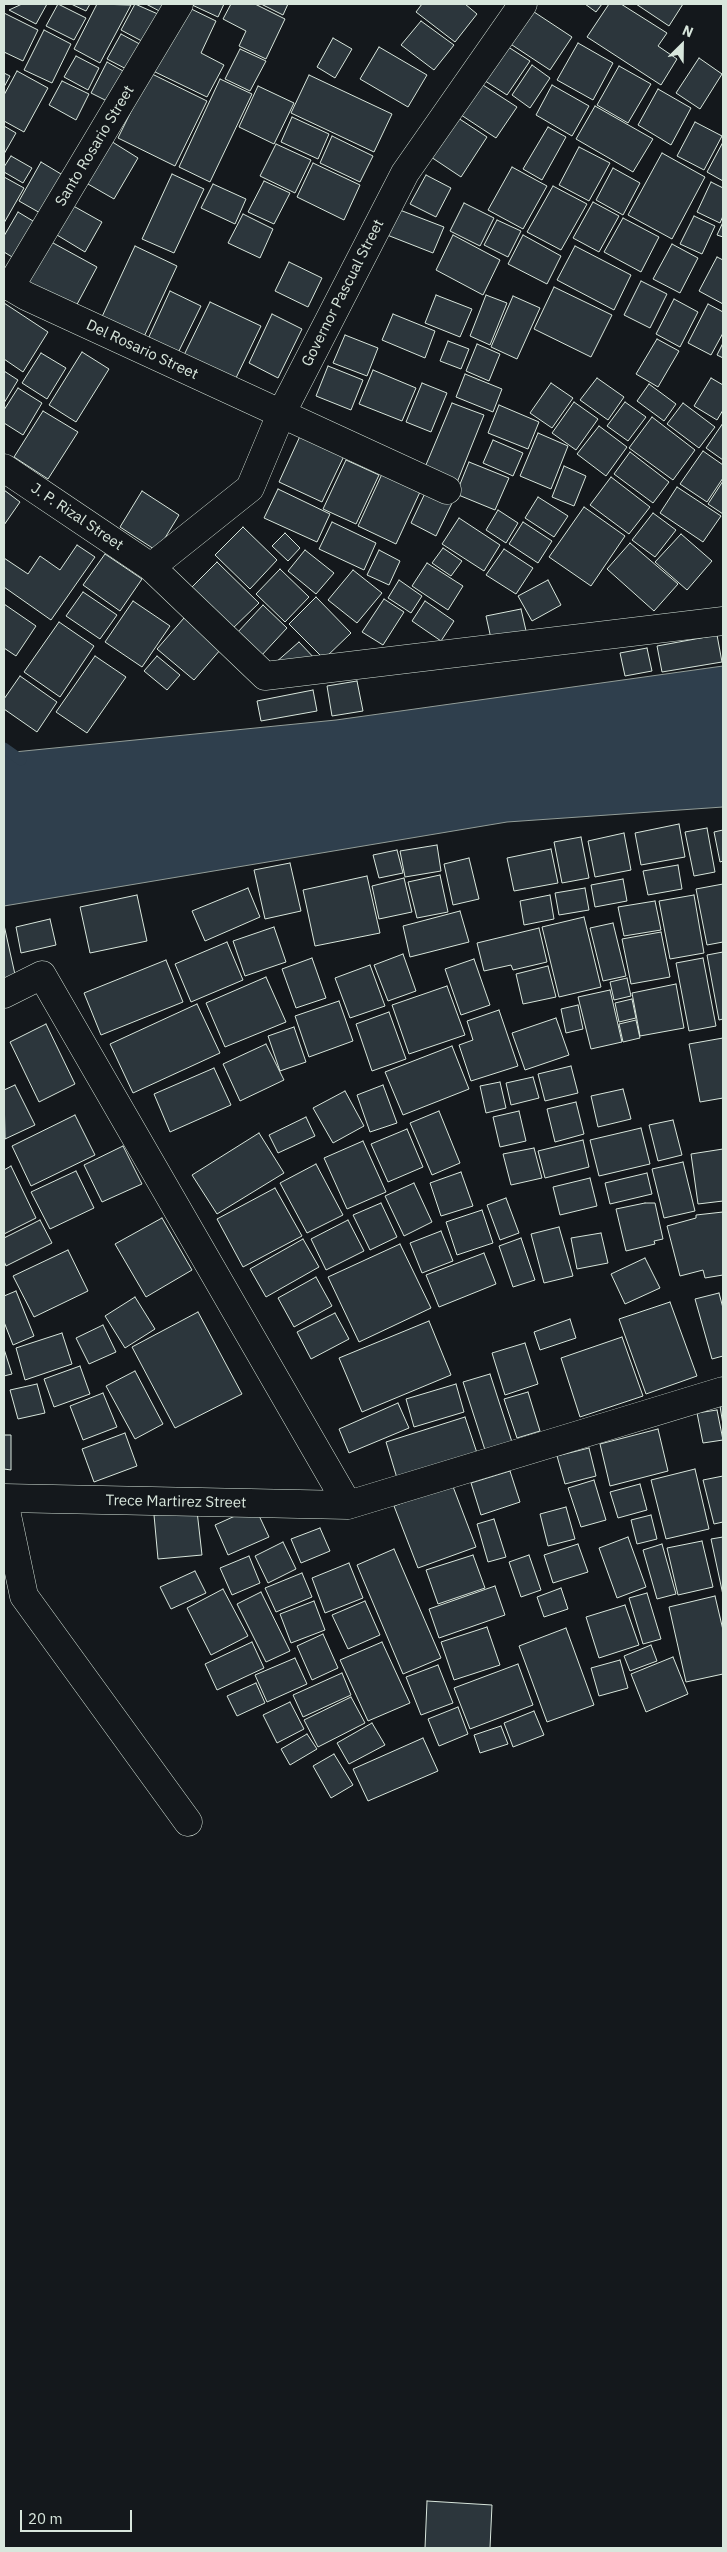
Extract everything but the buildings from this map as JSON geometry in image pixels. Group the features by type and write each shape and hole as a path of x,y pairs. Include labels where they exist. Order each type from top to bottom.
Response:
{"street":[{"name":"Santo Rosario Street","path":"7,285 179,4"},
{"name":"Governor Pascual Street","path":"151,567 250,488 281,414 405,173 524,4"},
{"name":"Del Rosario Street","path":"7,285 26,296 447,490"},
{"name":"J. P. Rizal Street","path":"4,468 151,567 265,676 723,621"},
{"path":"4,994 42,975 348,1505"},
{"name":"Trece Martirez Street","path":"4,1499 348,1505 723,1391"},
{"path":"4,1499 24,1596 188,1822"}],"water":[{"path":"723,666 723,807 507,822 4,906 4,753 336,720"}],"waterway":[{"path":"4,748 21,760"}]}
